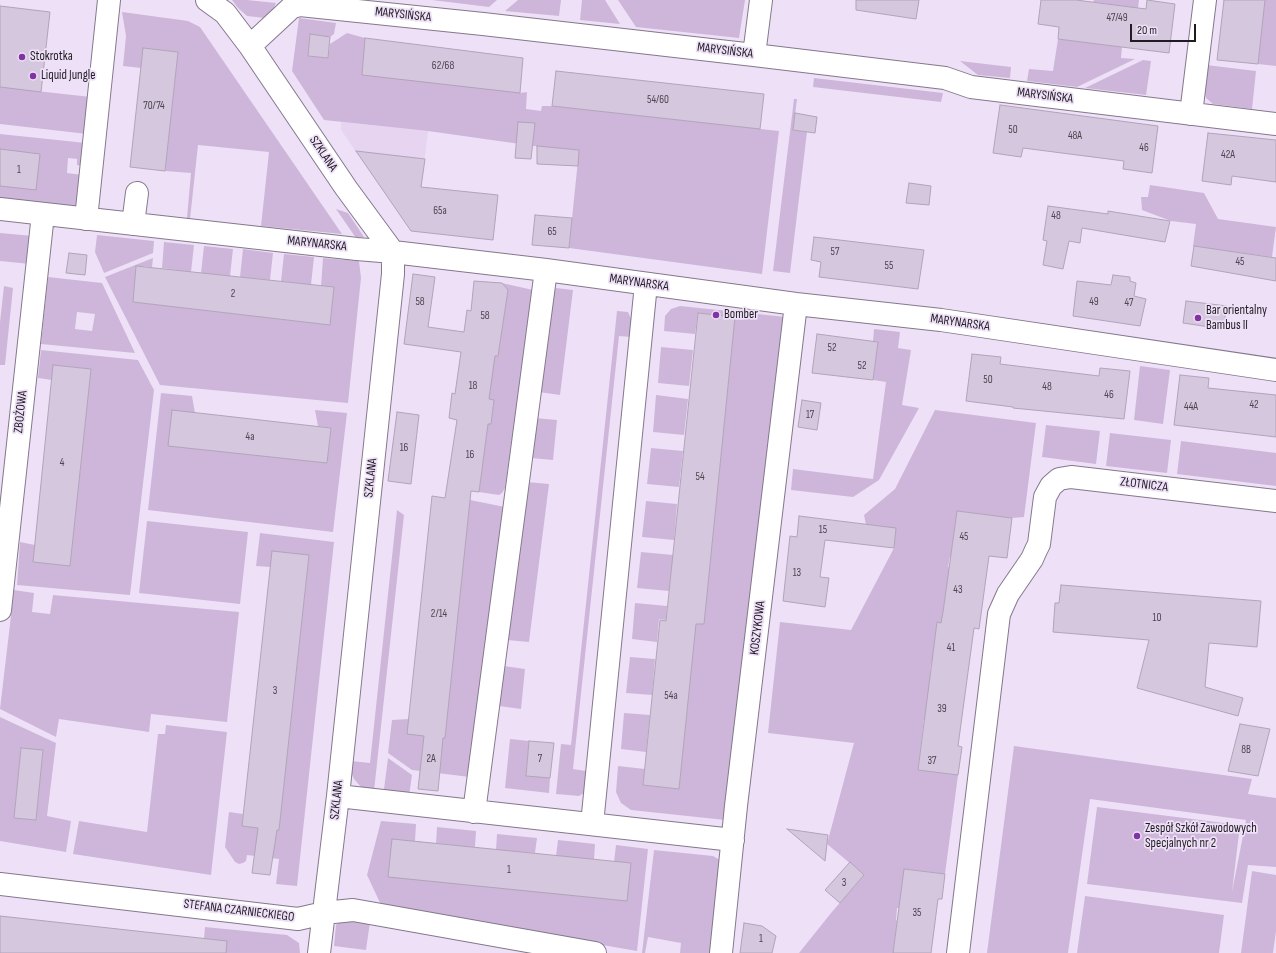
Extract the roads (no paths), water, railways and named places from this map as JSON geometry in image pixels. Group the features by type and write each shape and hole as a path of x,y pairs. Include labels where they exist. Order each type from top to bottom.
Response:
{"street":[{"path":"86,219 110,0"},
{"path":"207,0 225,14 250,46"},
{"path":"754,55 761,0"},
{"path":"1191,114 1205,0"},
{"name":"MARYSIŃSKA","path":"250,46 289,4 483,24 945,78 971,87 1276,124"},
{"name":"SZKLANA","path":"250,46 346,188 393,252 393,274 338,796 319,953"},
{"path":"133,224 136,192"},
{"name":"MARYNARSKA","path":"0,209 546,270 796,304 941,320 1276,370"},
{"name":"ZBOŻOWA","path":"0,610 43,214"},
{"path":"474,812 546,270"},
{"path":"592,824 646,284"},
{"name":"KOSZYKOWA","path":"721,953 796,304"},
{"name":"ZŁOTNICZA","path":"958,953 999,614 1008,594 1032,559 1036,550 1046,497 1051,486 1060,479 1071,477 1276,501"},
{"path":"338,796 733,840"},
{"name":"STEFANA CZARNIECKIEGO","path":"0,884 298,919 324,913 353,910 582,952"}],"place":[{"name":"Stokrotka","path":"22,57"},
{"name":"Liquid Jungle","path":"33,76"},
{"name":"Bomber","path":"716,315"},
{"name":"Bar orientalny Bambus II","path":"1198,318"},
{"name":"Zespół Szkół Zawodowych Specjalnych nr 2","path":"1137,836"}]}
